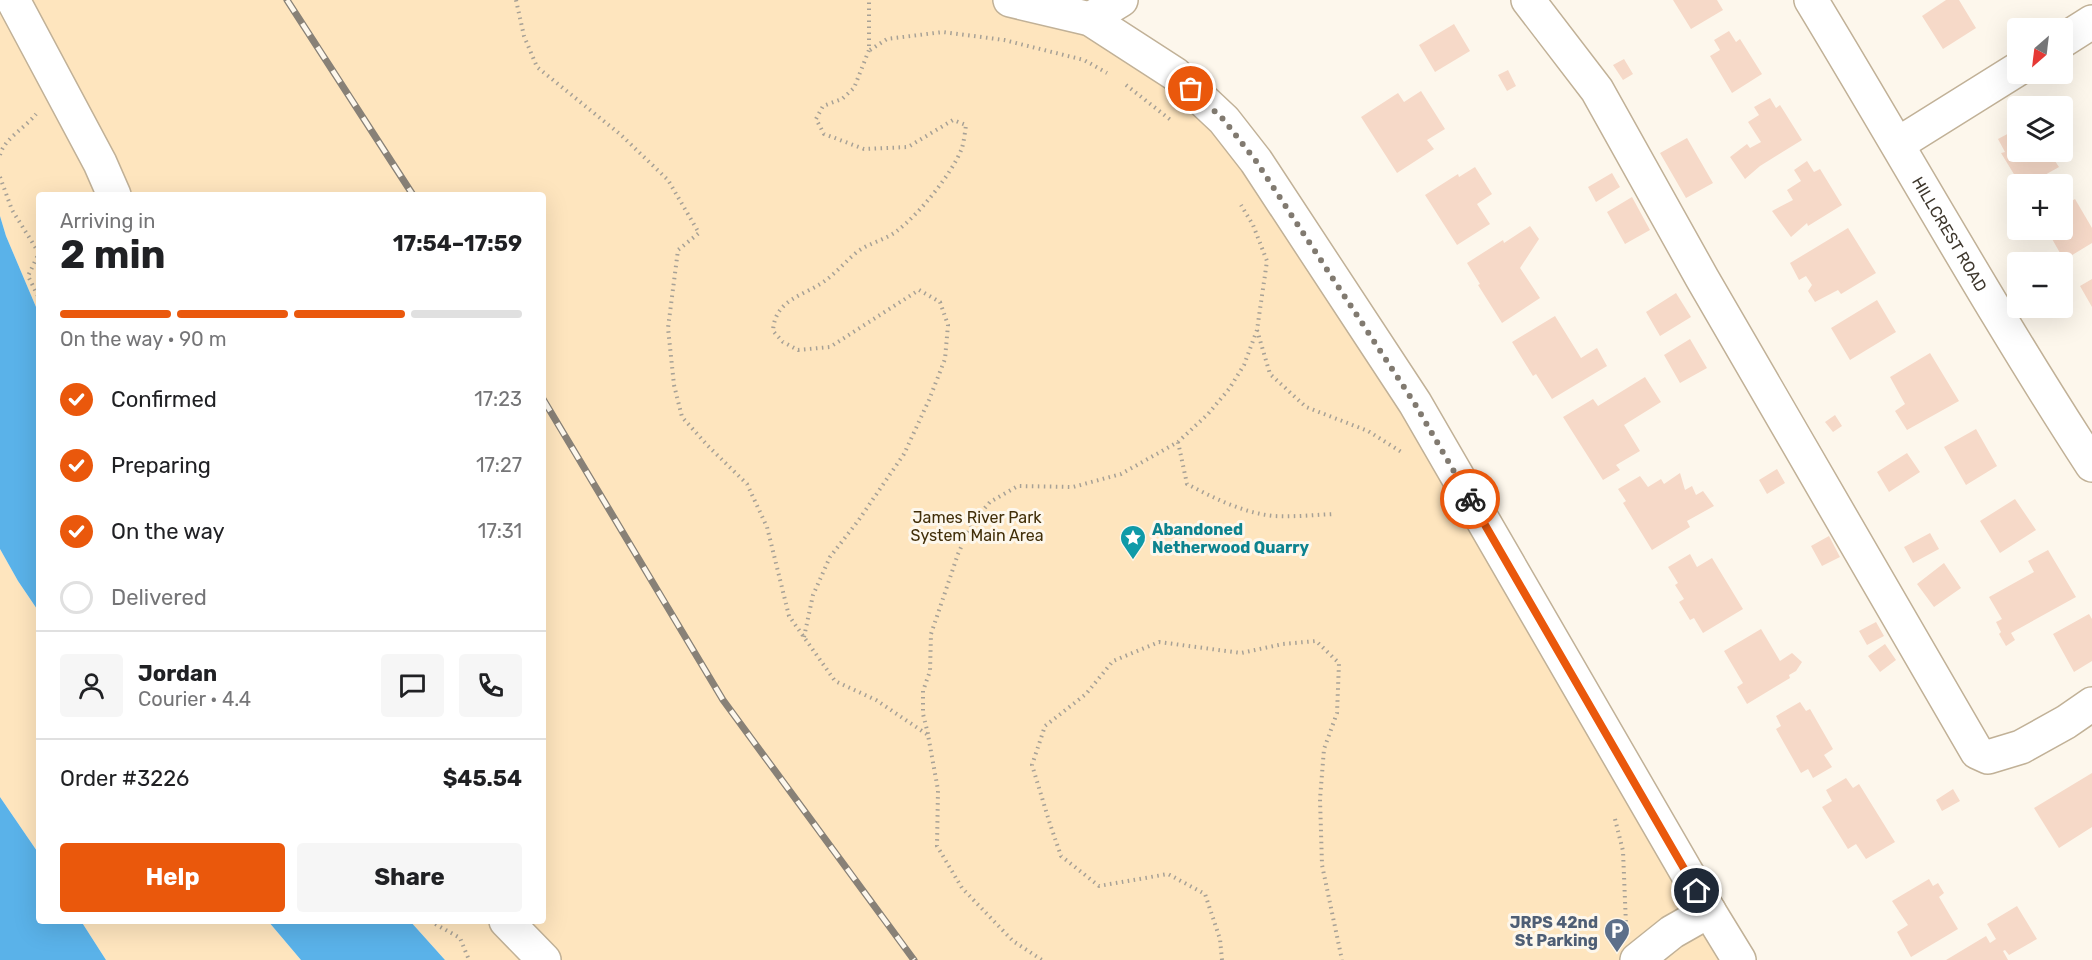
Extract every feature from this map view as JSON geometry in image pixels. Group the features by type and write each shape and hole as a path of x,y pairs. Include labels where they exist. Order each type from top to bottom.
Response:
{"street":[{"path":"13,0 100,163 113,192"},
{"path":"1010,0 1092,10 1121,0"},
{"path":"1528,0 1597,90 1702,278 1977,752 1989,757 2021,747 2092,705"},
{"name":"HILLCREST ROAD","path":"1811,0 2034,376 2092,465"},
{"path":"2086,0 2092,9"},
{"path":"1092,10 1175,74 1224,120 1256,161 1415,404 1739,960"},
{"path":"2073,34 2092,22"},
{"path":"1898,144 2007,76"},
{"path":"1637,960 1672,932 1709,911"},
{"path":"509,924 544,960"}],"path":[{"path":"516,0 524,36 537,66 621,135 668,180 699,233 678,250 668,328 674,385 682,417 747,484 767,527 789,616 835,681 876,700 928,735"},
{"path":"804,638 813,595 830,556 858,521 903,454 929,400 945,359 948,325 940,302 919,290 830,347 798,350 783,342 773,331 774,320 794,296 816,288 837,272 857,252 897,231 934,193 950,171 962,147 966,125 953,120 908,147 864,149 824,134 816,119 823,106 842,99 854,88 869,50 869,0"},
{"path":"869,50 887,39 943,32 1004,40 1084,60 1113,77"},
{"path":"1122,82 1177,125"},
{"path":"0,155 2,147 27,125 59,87"},
{"path":"0,177 12,210 36,248"},
{"path":"1042,960 1013,941 962,888 938,846 938,790 923,714 923,691 930,671 932,634 958,554 972,523 990,502 1018,486 1073,487 1121,474 1178,442 1208,414 1229,389 1244,365 1257,330 1267,261 1253,225 1237,196"},
{"path":"36,259 27,276 36,292"},
{"path":"1257,330 1270,374 1306,406 1368,431 1406,454"},
{"path":"1178,442 1186,484 1216,499 1244,510 1272,516 1334,514"},
{"path":"1222,960 1220,939 1205,894 1168,874 1098,886 1060,856 1032,765 1045,726 1086,694 1113,661 1159,642 1242,653 1283,644 1316,641 1339,663 1337,713 1324,749 1320,799 1322,865 1342,960"},
{"path":"1614,817 1623,851 1626,927"},
{"path":"435,924 460,938 469,960"}],"green space":[{"name":"James River Park System Main Area","path":"0,0 1010,0 1090,19 1224,120 1739,960 445,960 413,924 546,924 546,192 36,192 36,307 0,216"},
{"path":"0,549 36,608 36,850 0,797"},
{"path":"83,924 271,924 301,960 106,960"}],"water":[{"path":"0,216 36,307 36,608 0,549"},
{"path":"0,797 36,850 36,924 83,924 106,960 0,960"},
{"path":"271,924 413,924 445,960 301,960"}],"building":[{"path":"1673,0 1717,0 1723,10 1691,29"},
{"path":"1946,0 1959,0 1976,28 1943,49 1922,16"},
{"path":"1454,24 1470,51 1435,72 1419,45"},
{"path":"1729,31 1736,42 1740,39 1762,74 1732,93 1710,56 1720,50 1714,40"},
{"path":"1624,59 1633,74 1623,80 1613,65"},
{"path":"1508,70 1516,86 1507,91 1498,75"},
{"path":"1421,91 1445,129 1427,140 1434,149 1397,173 1361,117 1398,93 1404,102"},
{"path":"1770,98 1776,108 1780,105 1802,140 1760,166 1745,179 1730,157 1747,144 1750,148 1761,142 1748,122 1759,115 1754,107"},
{"path":"2007,134 2007,162 2056,162 2059,167 2047,174 2014,174 2001,153 2005,152 1998,139"},
{"path":"1687,138 1713,183 1686,198 1660,153"},
{"path":"1807,161 1814,172 1820,169 1842,205 1808,226 1807,223 1791,237 1772,211 1793,200 1787,190 1801,181 1794,170"},
{"path":"1475,167 1492,194 1477,204 1490,224 1457,245 1425,195 1458,174 1459,177"},
{"path":"1612,173 1620,187 1596,202 1588,187"},
{"path":"1632,197 1650,230 1625,244 1607,212"},
{"path":"2075,199 2092,228 2092,243 2073,255 2073,252 2059,252 2053,240 2073,240 2073,200"},
{"path":"1530,226 1539,239 1520,268 1540,298 1502,323 1467,263"},
{"path":"1848,228 1876,273 1841,294 1838,290 1815,302 1808,291 1812,285 1806,276 1799,280 1790,263"},
{"path":"2092,279 2092,307 2080,286"},
{"path":"1676,293 1691,317 1660,336 1646,312"},
{"path":"1877,300 1896,332 1850,360 1831,328"},
{"path":"1555,316 1581,358 1597,348 1607,366 1552,399 1536,374 1533,376 1512,342"},
{"path":"1690,339 1707,368 1680,383 1664,355"},
{"path":"1930,353 1959,401 1907,430 1895,411 1905,404 1890,377"},
{"path":"1645,377 1661,402 1624,425 1640,451 1616,465 1620,470 1603,480 1563,417 1593,399 1598,406"},
{"path":"1835,415 1842,426 1833,432 1825,422"},
{"path":"1976,429 1997,466 1966,485 1944,447"},
{"path":"1907,453 1920,472 1889,492 1877,472"},
{"path":"1777,469 1785,483 1767,494 1759,480"},
{"path":"1680,473 1685,490 1692,486 1696,495 1703,491 1714,506 1687,521 1690,527 1652,550 1623,503 1626,501 1618,489 1640,476 1648,487 1661,479 1664,484"},
{"path":"2015,499 2036,530 2000,553 1980,521"},
{"path":"1930,533 1939,549 1913,563 1904,547"},
{"path":"1829,536 1840,557 1822,566 1811,546"},
{"path":"2048,550 2076,597 2011,633 2015,640 2006,646 1999,634 2001,632 1996,622 2002,619 1989,597 2034,572 2028,561"},
{"path":"1690,554 1697,567 1712,558 1743,609 1703,633 1694,618 1690,620 1679,602 1684,599 1668,567"},
{"path":"1944,563 1961,588 1934,607 1917,584"},
{"path":"2089,614 2092,619 2092,661 2074,672 2053,634"},
{"path":"1876,622 1884,636 1867,645 1859,631"},
{"path":"1761,629 1780,661 1792,653 1802,662 1796,671 1789,675 1790,678 1747,704 1737,687 1743,683 1724,651"},
{"path":"1885,644 1896,660 1880,672 1868,656"},
{"path":"1800,702 1806,711 1810,709 1833,749 1824,755 1832,767 1813,778 1808,769 1801,773 1776,729 1781,726 1776,716"},
{"path":"2092,773 2092,827 2059,848 2034,808"},
{"path":"1846,778 1853,788 1859,784 1895,842 1866,859 1856,844 1848,849 1822,807 1832,801 1826,790"},
{"path":"1953,789 1960,801 1942,811 1936,800"},
{"path":"1929,879 1933,886 1938,883 1944,893 1939,897 1958,929 1911,957 1897,932 1908,925 1892,901"},
{"path":"2017,906 2037,939 2009,955 2005,950 2003,951 2008,960 1946,960 1986,936 1990,943 1996,939 1987,924"}],"railway":[{"path":"287,0 411,192"},
{"path":"546,404 723,700 914,960"}],"way so far":[{"path":"1191,89 1224,120 1256,161 1415,404 1470,499"}],"place":[{"name":"Abandoned Netherwood Quarry","path":"1133,561"},
{"name":"JRPS 42nd St Parking","path":"1617,954"}],"route":[{"path":"1470,499 1697,891"}]}
